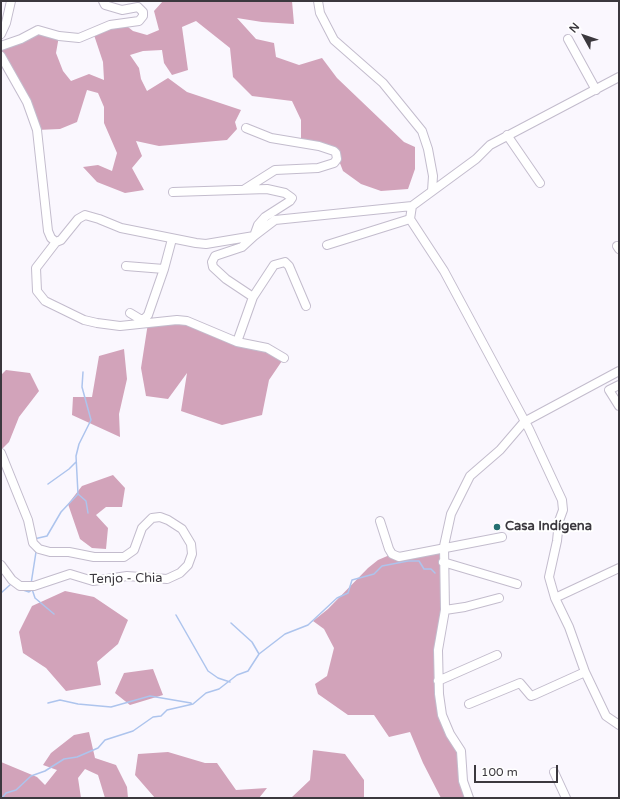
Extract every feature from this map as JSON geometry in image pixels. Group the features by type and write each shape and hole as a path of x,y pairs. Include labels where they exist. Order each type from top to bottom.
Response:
{"street":[{"path":"1,34 6,23 11,1"},
{"path":"1,46 21,39 38,30 59,36 79,38 110,25 139,22 143,16 143,12 138,7 122,10 105,4 103,1"},
{"path":"318,1 320,13 334,40 378,78 422,131 428,148 433,176 432,191"},
{"path":"568,39 596,90"},
{"path":"1,56 27,102 37,130 48,231 51,238 56,242"},
{"path":"253,297 226,279 213,267 212,262 215,256 242,247 275,220 412,206 476,159 490,145 619,77"},
{"path":"243,190 275,170 318,168 334,163 338,159 336,153 319,146 271,138 246,128"},
{"path":"507,135 540,183"},
{"path":"433,176 442,185"},
{"path":"173,192 267,189 285,193 292,198 290,201 265,217 258,225 254,236"},
{"path":"412,206 410,219 444,271 529,429 562,500 563,510 559,520 557,541 548,577 555,598 570,627 585,672 606,716 619,725"},
{"path":"254,236 206,244 172,239 121,228 99,218 86,215 78,220 61,240 56,242 36,268 35,288 45,301 84,320 108,326 177,320 187,321 237,342 267,348 284,358"},
{"path":"327,244 410,219"},
{"path":"130,313 140,319 144,319 148,316 164,269 172,239"},
{"path":"237,342 253,297 274,264 285,262 289,266 306,306"},
{"path":"126,266 164,269"},
{"path":"469,798 463,781 461,751 450,734 442,715 438,681 438,650 445,610 443,562 444,546 451,514 470,476 500,450 524,422 617,372 619,381"},
{"path":"619,385 609,390 619,406"},
{"name":"Tenjo - Chia","path":"1,453 28,520 33,543 39,549 50,552 69,552 94,557 124,557 134,550 142,528 152,518 160,517 182,529 191,544 192,554 188,565 180,572 167,579 127,576 93,581 70,574 34,586 20,586 12,580 1,565"},
{"path":"380,521 392,554 399,557 444,546 502,537"},
{"path":"443,562 517,584"},
{"path":"555,598 619,568"},
{"path":"445,610 465,607 499,598"},
{"path":"438,681 497,655"},
{"path":"469,704 520,683 531,696 585,672"},
{"path":"554,772 566,798"}],"shaded area":[{"path":"163,1 292,1 294,24 262,22 237,18 256,39 274,43 276,57 299,65 322,58 337,78 404,142 415,147 415,169 408,189 381,191 361,184 343,171 336,153 301,144 301,120 292,101 252,96 233,77 230,48 196,21 182,27 188,70 172,75 164,63 162,50 143,51 130,55 139,68 141,79 147,91 168,78 187,92 241,110 235,122 237,129 227,140 159,146 136,141 142,156 132,168 144,190 125,193 97,182 83,167 98,165 112,171 117,153 104,123 104,107 98,93 87,90 77,122 60,129 37,130 1,56 1,46 38,30 59,36 56,53 63,71 71,81 89,74 104,80 103,62 93,32 123,23 133,31 147,35 159,30 154,11"},
{"path":"177,320 284,358 269,380 262,415 222,425 181,411 187,373 168,399 146,396 141,368 148,323"},
{"path":"124,349 127,379 119,414 120,437 72,415 73,397 92,397 99,356"},
{"path":"6,370 30,373 39,391 19,417 9,442 1,450 1,375"},
{"path":"113,475 125,488 122,507 106,507 96,515 108,528 106,549 92,548 80,539 68,504 82,486"},
{"path":"444,546 445,610 438,650 442,715 461,751 469,798 441,798 423,763 410,732 389,737 374,715 348,715 318,694 315,684 327,676 334,648 324,629 313,621 328,609 368,568 378,560 392,554"},
{"path":"65,591 94,597 128,620 118,644 97,662 101,685 66,691 46,668 23,653 19,632 32,606"},
{"path":"153,669 163,695 130,705 115,693 124,673"},
{"path":"89,732 95,758 116,765 127,787 128,798 105,798 98,775 85,769 78,778 81,798 1,798 1,762 37,777 45,785 57,770 43,765 51,753 74,735"},
{"path":"313,750 345,754 364,780 364,798 291,798 310,780"},
{"path":"168,752 205,763 217,763 236,790 267,788 259,798 155,798 135,775 138,754"}],"waterway":[{"path":"34,539 47,536 61,512 78,494 76,456 79,444 91,420 82,387 83,372"},
{"path":"48,484 76,462"},
{"path":"78,494 86,501 88,513"},
{"path":"31,584 36,552 33,548"},
{"path":"2,798 6,793 16,790 31,776 45,771 64,759 77,757 98,748 105,740 133,731 153,717 161,716 167,710 193,704 206,693 219,689 237,675 248,671 259,654 285,634 308,625 337,598 348,593 352,580 374,574 382,566 408,561 419,561 424,569 431,569 435,573"},
{"path":"1,593 11,584"},
{"path":"32,589 35,598 54,614"},
{"path":"23,590 29,592 32,590"},
{"path":"176,615 208,671 218,678 230,682"},
{"path":"231,623 252,642 259,654"},
{"path":"48,703 60,700 78,704 111,707 150,696 191,703"}],"place":[{"name":"Casa Indígena","path":"497,527"}]}
